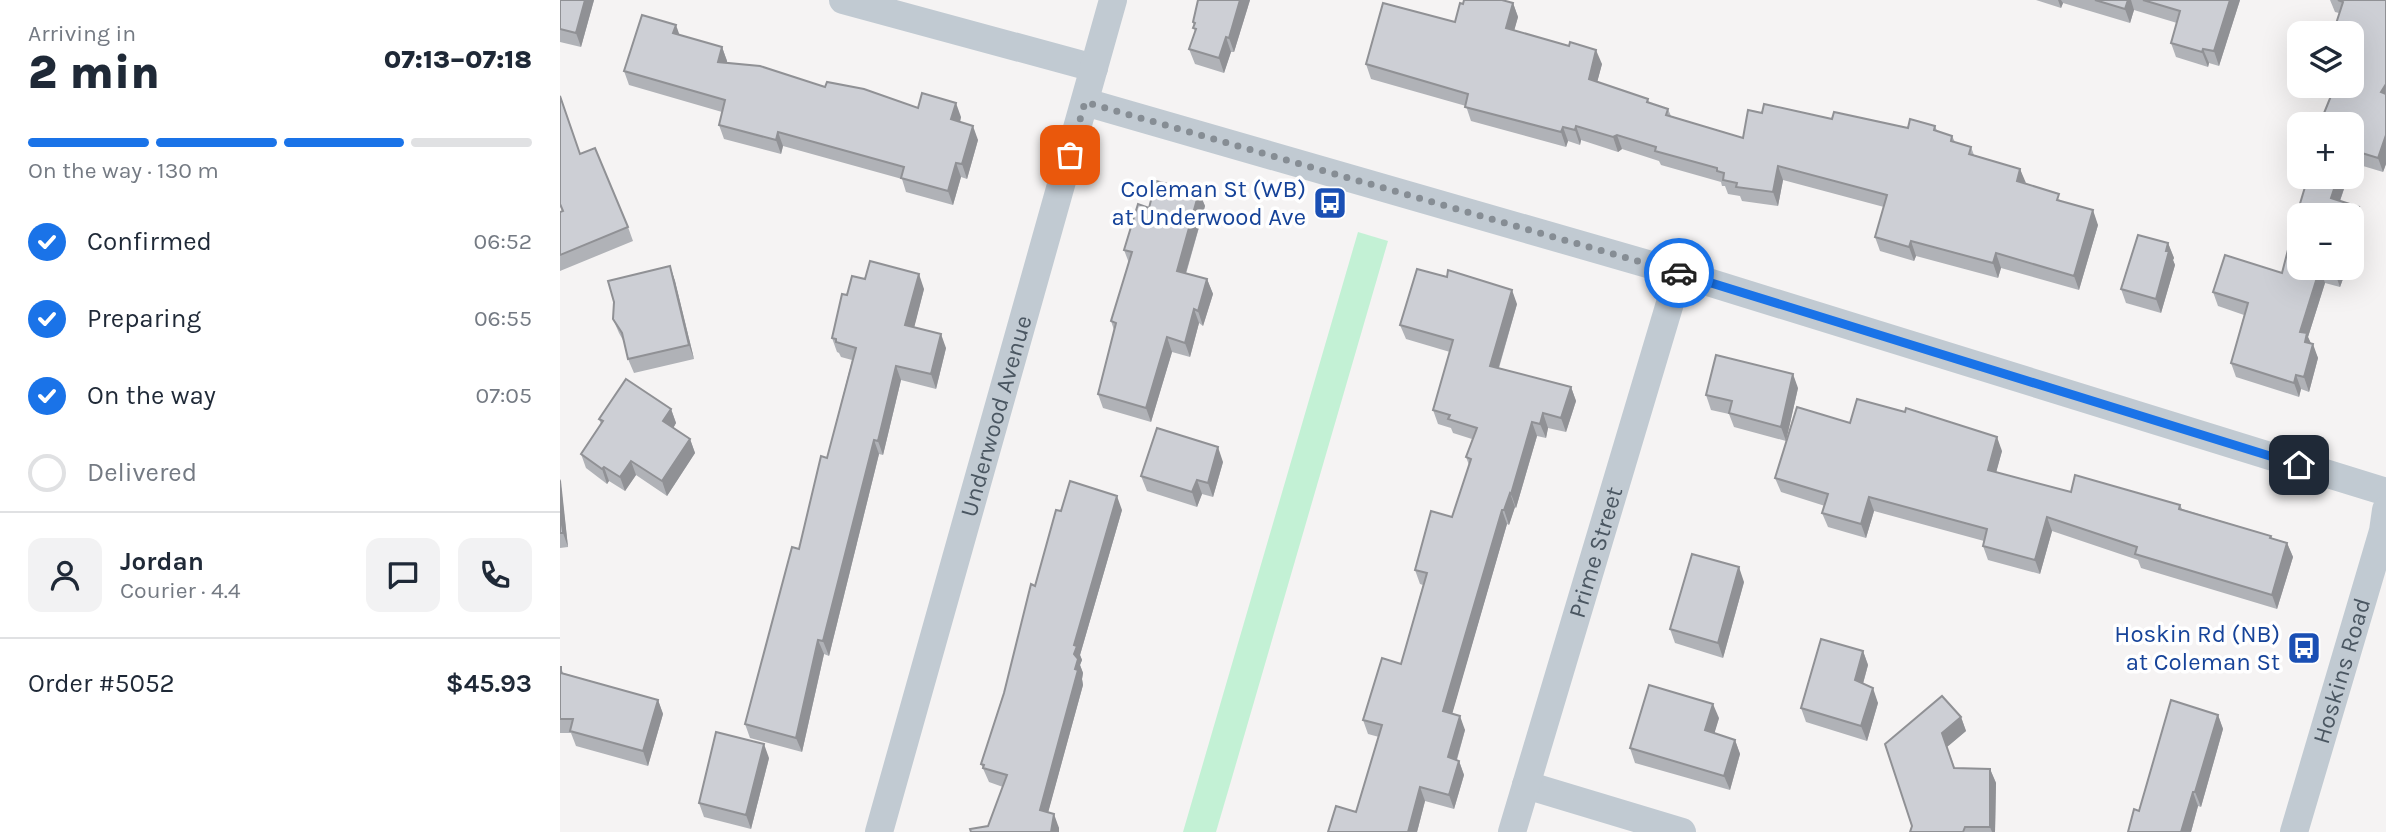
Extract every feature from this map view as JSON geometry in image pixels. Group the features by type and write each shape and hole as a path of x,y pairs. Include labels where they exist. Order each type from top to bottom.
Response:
{"street":[{"path":"843,0 1094,68"},
{"name":"Underwood Avenue","path":"879,832 1113,0"},
{"path":"1085,102 1679,273 2386,492"},
{"name":"Prime Street","path":"1512,832 1679,273"},
{"name":"Hoskins Road","path":"2294,832 2383,531 2386,510"},
{"path":"1526,785 1682,832"}],"green space":[{"path":"1358,232 1388,241 1231,781 1216,832 1183,832"}],"building":[{"path":"560,0 585,0 576,33 560,29"},
{"path":"1198,0 1240,0 1229,38 1226,37 1219,58 1189,49 1196,29 1193,28 1193,22"},
{"path":"1464,0 1502,0 1513,3 1506,28 1569,46 1570,42 1596,50 1589,79 1648,99 1647,102 1668,109 1666,115 1743,138 1748,110 1762,113 1764,104 1832,119 1834,112 1908,128 1910,119 1935,126 1934,130 1952,136 1951,141 1971,147 1969,154 2020,169 2017,181 2059,194 2057,200 2093,210 2074,276 1996,253 1993,263 1911,241 1909,247 1875,237 1887,195 1778,166 1773,192 1736,187 1737,183 1723,180 1724,173 1717,171 1717,168 1655,151 1656,147 1576,126 1575,130 1563,127 1561,132 1465,107 1468,94 1366,64 1383,3 1455,22 1460,3 1463,4"},
{"path":"2095,0 2128,0 2125,9"},
{"path":"2143,0 2230,0 2214,51 2203,49 2202,52 2171,43 2180,11"},
{"path":"2338,0 2386,0 2386,84 2381,92 2386,94 2386,135 2378,158 2364,154 2364,112 2324,112 2330,98 2364,98 2364,21 2337,21 2343,2"},
{"path":"642,15 676,25 673,33 722,47 718,62 760,66 825,87 827,82 864,89 918,108 922,93 956,103 951,119 973,126 962,164 956,163 948,191 901,178 904,167 778,132 776,140 719,125 725,100 624,71"},
{"path":"560,96 580,154 595,148 628,227 560,255 560,212 563,211 560,204"},
{"path":"1156,181 1199,192 1177,271 1207,279 1198,311 1194,309 1185,343 1167,337 1146,408 1098,394 1116,323 1111,321 1132,252 1124,250 1138,204 1149,208"},
{"path":"2304,189 2334,189 2331,198 2347,203 2300,203"},
{"path":"2138,235 2168,243 2166,251 2169,251 2156,299 2121,289"},
{"path":"2287,254 2287,280 2316,280 2300,332 2307,333 2305,342 2313,344 2304,377 2296,375 2294,383 2231,363 2248,303 2213,292 2225,255 2282,273"},
{"path":"870,261 919,274 905,325 941,334 931,374 896,366 878,441 874,440 823,641 818,640 796,738 745,724 792,547 799,549 821,456 827,458 856,348 836,342 836,339 832,338 842,294 847,295 852,276 865,279"},
{"path":"670,266 689,345 628,359 622,333 613,319 614,302 608,281"},
{"path":"1417,269 1447,277 1448,270 1512,290 1490,366 1571,387 1561,418 1543,413 1540,424 1532,422 1511,494 1502,510 1443,711 1460,716 1448,757 1459,761 1449,795 1420,787 1408,832 1328,832 1336,806 1356,812 1382,725 1363,720 1382,658 1401,664 1427,573 1415,570 1431,511 1452,517 1471,459 1466,457 1477,428 1448,419 1450,415 1433,410 1453,340 1400,325"},
{"path":"1716,355 1793,374 1781,427 1729,413 1732,401 1706,395"},
{"path":"626,379 671,409 663,421 690,439 662,481 631,461 620,477 604,467 602,469 581,454 603,421 599,419"},
{"path":"1857,399 1905,412 1906,408 1997,437 1988,470 2071,492 2075,475 2180,505 2179,509 2287,543 2272,595 2135,554 2137,547 2047,517 2035,560 1983,546 1987,529 1869,497 1861,524 1822,513 1828,494 1775,478 1797,407 1850,423"},
{"path":"1157,428 1218,447 1208,483 1197,480 1192,492 1141,476"},
{"path":"1070,481 1117,496 1074,645 1077,646 1074,654 1078,659 1075,669 1078,670 1040,810 1054,814 1051,832 971,832 970,829 988,826 1007,775 983,768 984,765 981,764 1004,693 1031,584 1035,586 1056,510 1061,511"},
{"path":"560,509 563,533 560,533"},
{"path":"1692,554 1739,567 1718,643 1670,629"},
{"path":"1821,639 1863,651 1855,680 1873,688 1861,726 1801,708"},
{"path":"560,667 561,673 658,700 643,751 570,731 573,719 560,719"},
{"path":"1649,685 1713,704 1705,730 1735,740 1724,776 1630,748"},
{"path":"1942,696 1961,717 1942,733 1954,768 1990,769 1990,827 1965,827 1963,832 1910,832 1912,826 1885,744"},
{"path":"2171,700 2218,715 2195,792 2181,832 2128,832 2134,809 2139,811"},
{"path":"716,732 764,744 746,815 699,803"}],"way so far":[{"path":"1070,155 1085,102 1679,273"}],"place":[{"name":"Coleman St (WB) at Underwood Ave","path":"1330,203"},
{"name":"Hoskin Rd (NB) at Coleman St","path":"2304,648"}],"route":[{"path":"1679,273 2299,465"}]}
